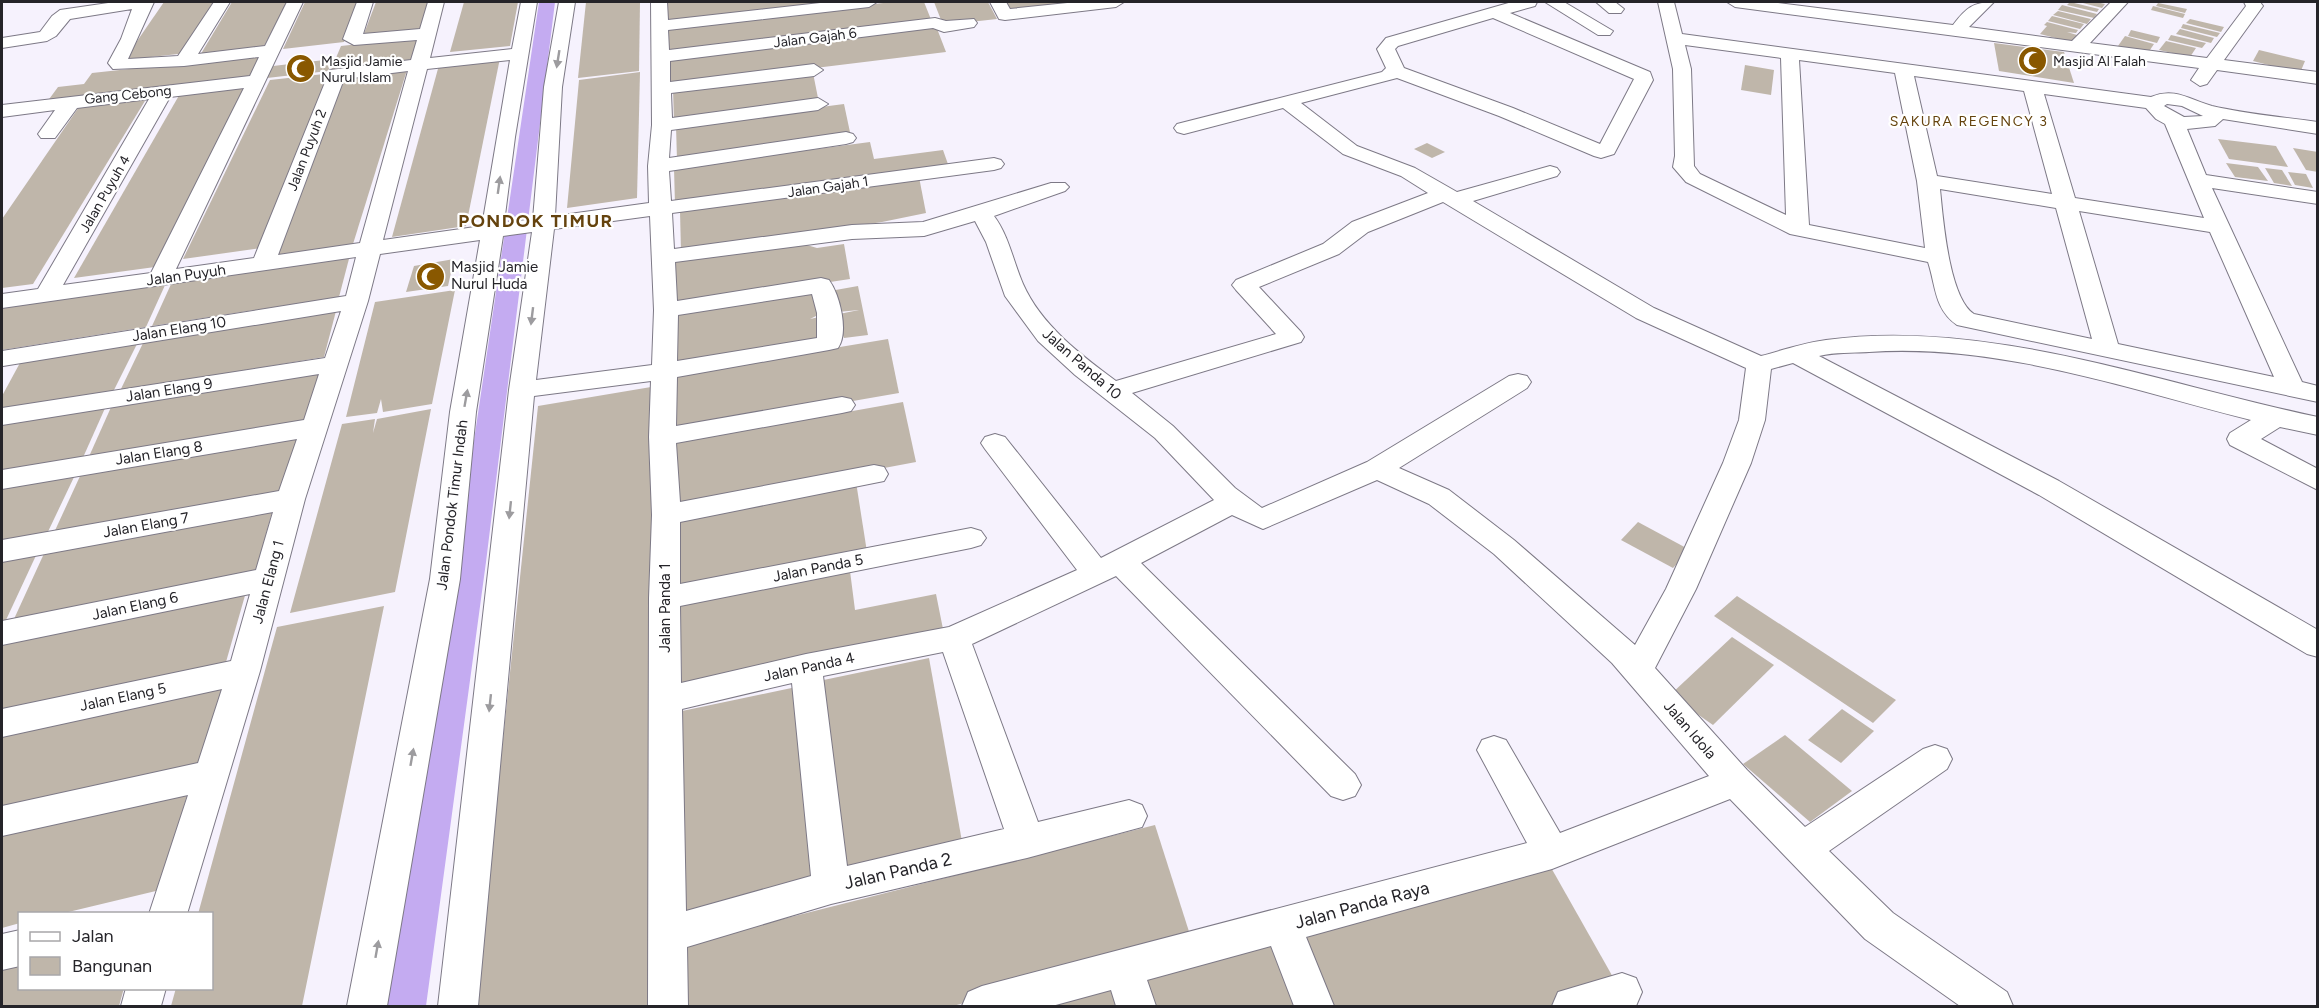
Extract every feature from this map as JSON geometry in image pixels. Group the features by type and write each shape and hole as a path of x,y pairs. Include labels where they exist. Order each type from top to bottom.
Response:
{"street":[{"path":"2,43 43,36 50,32 59,17 66,14 144,2 130,39 117,63 119,65 184,61 273,50"},
{"path":"184,61 222,2"},
{"path":"160,279 295,2"},
{"path":"365,2 352,39 427,34"},
{"name":"Jalan Elang 1","path":"166,912 244,671 291,499 356,301 436,2"},
{"name":"Jalan Pondok Timur Indah","path":"367,1006 445,579 463,412 499,231 520,53 529,2"},
{"path":"458,1006 553,87 567,2"},
{"name":"Jalan Panda 1","path":"659,2 662,124 658,166 666,310 662,437 666,515 664,598 668,1006"},
{"path":"659,26 869,2"},
{"path":"927,2 935,23"},
{"path":"1001,8 1116,2"},
{"path":"1553,2 1604,31"},
{"path":"1666,2 1682,69 1685,156 1683,167 1693,178 1798,229 1936,257"},
{"path":"1735,2 2318,78"},
{"path":"1950,74 1951,31 1986,2"},
{"path":"2078,46 2120,2"},
{"path":"2187,101 2209,65 2255,6 2252,2"},
{"path":"1184,128 1389,76 1394,71 1394,63 1386,49 1392,42 1510,5 1643,76 1644,80 1607,150 1601,152 1506,112 1394,71"},
{"name":"Jalan Gajah 6","path":"660,57 935,23 944,27 968,23"},
{"path":"1675,38 1903,67 2153,103 2165,99 2187,101 2210,116 2318,140"},
{"name":"Jalan Puyuh 2","path":"263,264 337,74 520,53"},
{"path":"1790,53 1798,229"},
{"path":"1903,67 1928,181 1936,257 1943,270 1950,306 1960,317 2318,394"},
{"path":"661,89 814,70"},
{"name":"Gang Cebong","path":"2,111 256,81"},
{"path":"2032,86 2107,349"},
{"name":"Jalan Puyuh 4","path":"46,295 163,92"},
{"path":"48,134 72,101"},
{"path":"1286,101 1350,150 1408,172 1645,313 1759,364 1793,353 1839,344 1870,342 1996,352 2131,381 2275,418 2318,426"},
{"path":"2153,103 2159,113 2192,123 2210,116 2318,128"},
{"path":"662,124 818,104"},
{"path":"2173,119 2292,389"},
{"path":"658,166 846,138"},
{"name":"Jalan Gajah 1","path":"499,231 994,164"},
{"path":"1112,392 1292,337 1244,285 1331,249 1360,228 1449,197 1550,171"},
{"path":"2198,180 2318,198"},
{"path":"1928,181 2219,227"},
{"path":"662,257 852,232 924,229 1058,187"},
{"name":"Jalan Panda 10","path":"980,213 994,230 1016,295 1044,332 1112,392 1166,432 1234,502 1253,516 1267,519 1377,469"},
{"name":"Jalan Puyuh","path":"2,302 499,231"},
{"path":"522,390 663,371 828,344 829,313 821,285 666,310"},
{"name":"Jalan Elang 10","path":"3,358 356,301"},
{"path":"1793,353 2049,488 2318,645"},
{"name":"Jalan Elang 9","path":"2,416 336,364"},
{"path":"1638,669 1681,589 1737,463 1752,420 1759,364"},
{"path":"1377,469 1518,382"},
{"path":"662,437 842,405"},
{"path":"2275,418 2240,439 2318,481"},
{"name":"Jalan Elang 8","path":"2,479 316,427"},
{"path":"995,442 1108,567 1343,785"},
{"name":"Jalan Idola","path":"1377,469 1439,497 1504,547 1638,669 1735,781 1879,926 1993,1006"},
{"path":"666,515 874,474"},
{"name":"Jalan Elang 7","path":"2,551 291,499"},
{"name":"Jalan Panda 4","path":"665,700 806,667 954,638 1108,567 1234,502"},
{"name":"Jalan Panda 5","path":"664,598 971,538"},
{"name":"Jalan Elang 6","path":"2,633 269,579"},
{"path":"954,638 1027,842"},
{"path":"806,667 831,887"},
{"name":"Jalan Elang 5","path":"2,723 244,671"},
{"path":"1494,750 1552,853"},
{"path":"1801,850 1935,759"},
{"path":"2,821 212,775"},
{"name":"Jalan Panda Raya","path":"982,1006 1552,853 1735,781"},
{"name":"Jalan Panda 2","path":"669,934 831,887 1130,816"},
{"path":"1283,927 1314,1006"},
{"path":"2,952 18,948"},
{"path":"1124,969 1136,1006"},
{"path":"141,1006 145,990"},
{"path":"1572,1006 1622,992"}],"building":[{"path":"164,2 218,2 187,53 124,60"},
{"path":"232,2 287,2 262,50 199,57"},
{"path":"305,2 360,2 344,42 283,49"},
{"path":"376,2 431,2 421,32 362,39"},
{"path":"464,2 518,2 510,46 450,52"},
{"path":"586,2 640,2 639,71 578,78"},
{"path":"663,2 841,2 841,3 663,23"},
{"path":"892,2 924,2 932,22 669,53 669,27"},
{"path":"934,2 988,2 997,19 943,25"},
{"path":"1003,2 1090,2 1090,3 1007,12"},
{"path":"2070,2 2099,9 2097,12 2067,5"},
{"path":"2079,2 2096,2 2105,4 2102,8"},
{"path":"2158,3 2187,9 2185,13 2156,6"},
{"path":"2062,5 2097,14 2094,18 2058,10"},
{"path":"2153,6 2185,14 2183,18 2151,10"},
{"path":"2058,11 2091,19 2087,24 2053,15"},
{"path":"2052,16 2084,24 2080,29 2048,21"},
{"path":"2190,19 2224,27 2221,32 2186,23"},
{"path":"2047,22 2078,30 2076,33 2067,32 2077,35 2071,42 2040,34 2047,26 2044,25"},
{"path":"2183,24 2220,33 2217,37 2181,28"},
{"path":"936,26 946,52 669,86 669,57"},
{"path":"2180,29 2214,38 2211,43 2176,34"},
{"path":"2131,30 2160,37 2157,43 2128,36"},
{"path":"2171,35 2206,43 2202,48 2168,40"},
{"path":"2125,36 2154,44 2148,53 2118,46"},
{"path":"421,37 413,62 330,72 341,46"},
{"path":"2166,41 2196,48 2190,57 2159,50"},
{"name":"Masjid Al Falah","path":"1994,43 2064,52 2074,83 1999,71"},
{"path":"2259,50 2305,61 2300,73 2253,61"},
{"path":"268,54 255,76 47,102 58,87 84,84 92,73"},
{"path":"500,58 466,226 392,237 439,65"},
{"name":"Masjid Jamie Nurul Islam","path":"333,59 328,71 267,78 273,66"},
{"path":"1745,65 1774,70 1771,95 1741,90"},
{"path":"407,70 353,244 275,255 344,77"},
{"path":"640,72 637,198 567,208 579,80"},
{"path":"333,73 262,248 183,259 270,80"},
{"path":"813,73 819,103 674,121 673,90"},
{"path":"246,85 155,267 74,278 181,92"},
{"path":"148,96 33,284 2,288 2,219 81,104"},
{"path":"844,104 851,137 677,160 676,126"},
{"path":"2218,139 2276,146 2288,167 2229,159"},
{"path":"870,142 874,159 943,150 949,167 675,205 674,168"},
{"path":"1427,143 1445,152 1432,158 1414,149"},
{"path":"2293,148 2318,152 2318,172 2306,170"},
{"path":"2226,163 2258,167 2268,181 2235,177"},
{"path":"2265,168 2282,170 2292,186 2274,183"},
{"path":"2288,172 2306,174 2313,188 2295,185"},
{"path":"919,177 926,213 882,222 681,252 680,211"},
{"path":"793,241 817,248 844,244 850,279 669,306 668,260"},
{"path":"350,255 339,297 152,326 172,282"},
{"name":"Masjid Jamie Nurul Huda","path":"454,259 448,286 406,292 414,266"},
{"path":"166,283 146,327 2,350 2,308"},
{"path":"858,286 868,335 844,338 834,315 859,310 838,312 830,291"},
{"path":"455,290 432,404 383,412 381,399 377,413 346,417 375,302"},
{"path":"820,291 822,313 810,319 824,316 826,341 675,366 675,315"},
{"path":"336,311 324,357 120,391 144,341"},
{"path":"888,339 899,393 673,432 672,375"},
{"path":"138,342 113,392 2,411 2,396 21,361"},
{"path":"320,370 306,423 87,461 112,405"},
{"path":"657,386 657,1006 475,1006 538,406"},
{"path":"903,402 916,462 676,507 675,443"},
{"path":"106,406 81,462 2,476 2,424"},
{"path":"431,409 395,592 290,613 342,424 375,419 373,433 377,419"},
{"path":"301,435 285,494 52,537 81,474"},
{"path":"75,475 45,538 2,546 2,488"},
{"path":"856,482 867,552 677,590 676,516"},
{"path":"274,505 256,571 14,619 47,547"},
{"path":"1638,522 1690,550 1673,568 1621,540"},
{"path":"39,549 6,620 2,621 2,556"},
{"path":"850,571 855,610 936,594 944,634 682,690 680,605"},
{"path":"246,592 224,669 2,715 2,641"},
{"path":"1737,596 1896,700 1873,723 1714,616"},
{"path":"384,606 302,1006 171,1006 175,990 213,990 213,912 199,912 277,627"},
{"path":"1732,637 1774,665 1713,725 1670,695"},
{"path":"929,658 963,847 833,879 814,682"},
{"path":"232,679 208,767 2,813 2,728"},
{"path":"801,686 818,883 682,916 682,711"},
{"path":"1842,709 1874,731 1841,763 1808,740"},
{"path":"1785,735 1852,791 1810,822 1743,764"},
{"path":"189,788 160,890 68,912 18,912 18,924 2,928 2,830"},
{"path":"1155,825 1192,941 953,1006 680,1006 680,945"},
{"path":"1549,864 1618,986 1550,1006 1317,1006 1290,936"},
{"path":"1284,937 1311,1006 1147,1006 1139,978"},
{"path":"18,959 18,990 123,990 119,1006 2,1006 2,963"},
{"path":"1123,976 1132,1006 1016,1006"}],"waterway":[{"path":"406,1006 471,562 547,2"}],"place":[{"name":"Masjid Al Falah","path":"2032,61"},
{"name":"Masjid Jamie Nurul Islam","path":"300,69"},
{"name":"Masjid Jamie Nurul Huda","path":"430,276"}],"district":[{"name":"SAKURA REGENCY 3","path":"1969,121"},
{"name":"PONDOK TIMUR","path":"536,221"}]}
